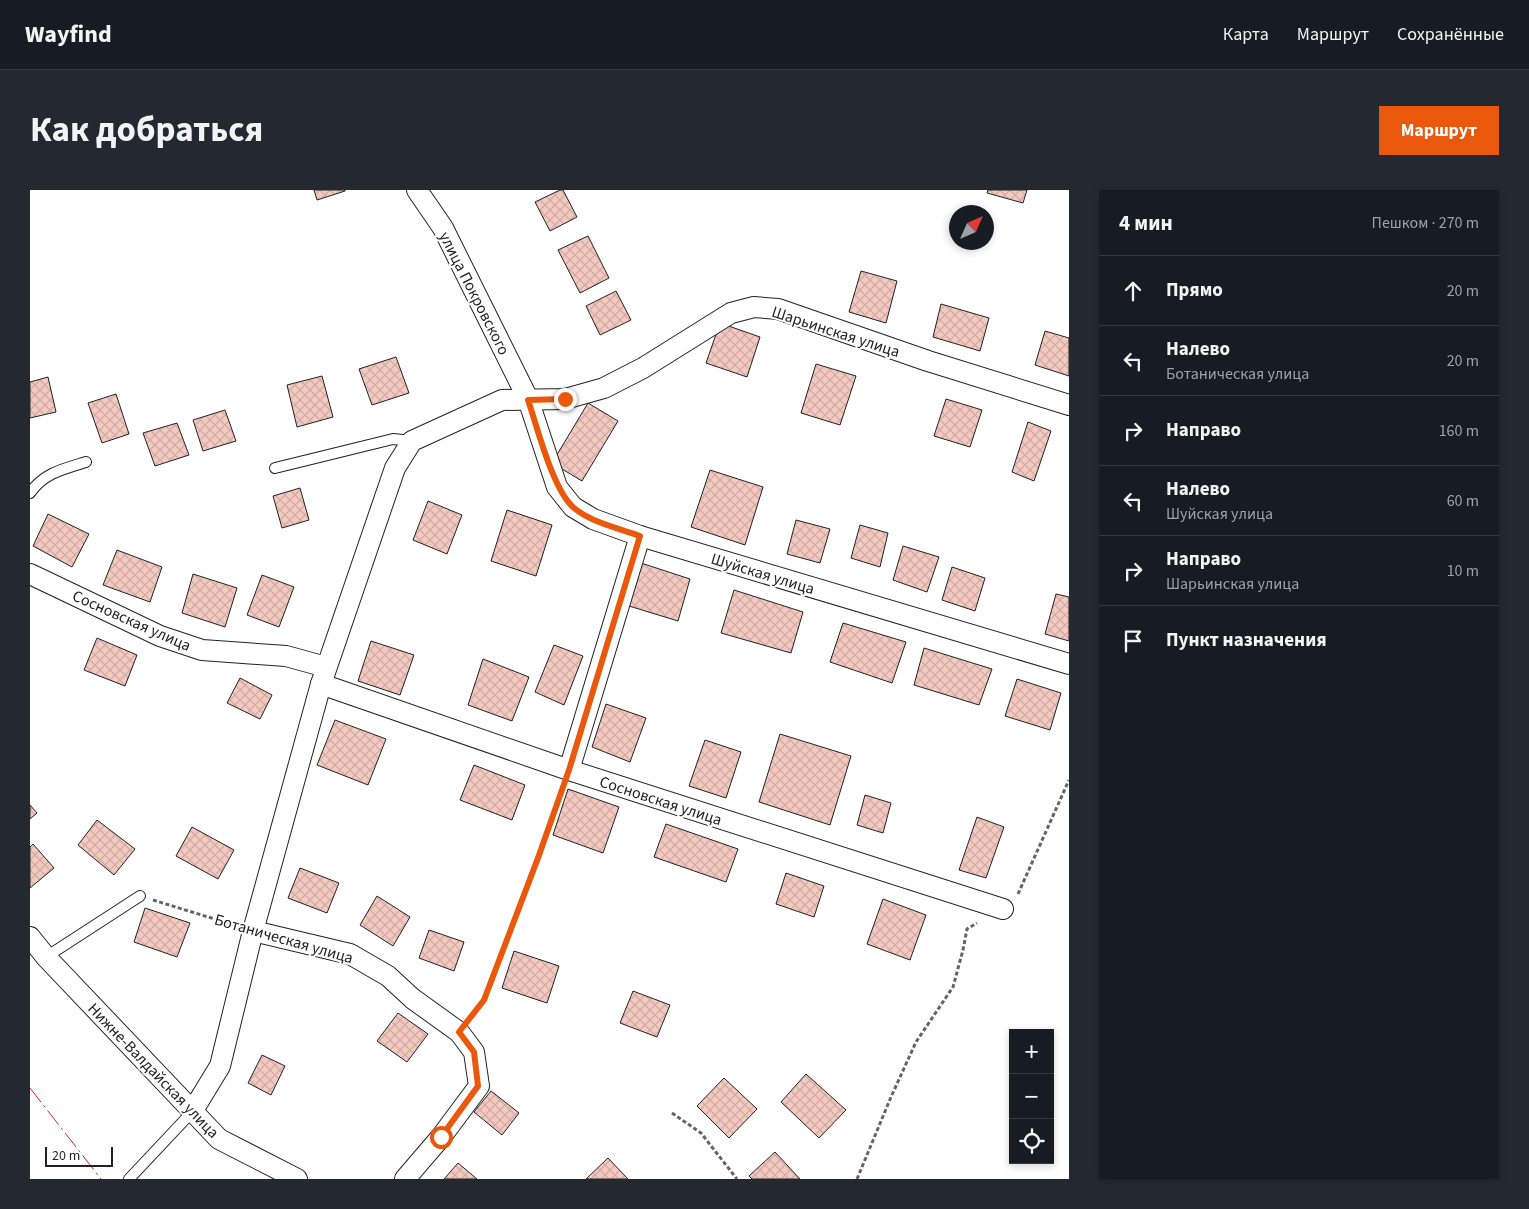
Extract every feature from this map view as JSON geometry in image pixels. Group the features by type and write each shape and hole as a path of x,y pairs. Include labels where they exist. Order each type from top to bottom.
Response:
{"street":[{"name":"улица Покровского","path":"417,190 447,236 528,400"},
{"name":"Шарьинская улица","path":"412,441 502,400 565,399 604,388 643,368 730,313 754,307 778,309 928,361 1069,406"},
{"name":"Шуйская улица","path":"528,400 557,486 573,507 593,519 640,536 1069,664"},
{"path":"192,1112 220,1066 253,930 323,676 395,468 412,441"},
{"path":"569,770 640,536"},
{"name":"Сосновская улица","path":"30,574 160,636 202,650 286,656 323,676 569,770 1003,909"},
{"name":"Ботаническая улица","path":"253,930 350,954 388,976 413,999 459,1032 474,1052 478,1086 441,1137 405,1179"},
{"name":"Нижне-Валдайская улица","path":"30,937 46,957 219,1139 297,1179"}],"lane":[{"path":"275,468 393,440 412,441"},
{"path":"30,493 34,487 54,472 86,462"},
{"path":"46,957 140,896"},
{"path":"129,1179 192,1112"}],"path":[{"path":"459,1032 484,1000 569,770"},
{"path":"857,1179 916,1042 953,987 963,950 966,929 1003,909 1017,896 1069,780"},
{"name":"Ботаническая улица","path":"140,896 253,930"},
{"path":"672,1113 701,1133 737,1179"}],"building":[{"path":"314,190 345,190 345,191 317,200"},
{"path":"563,190 577,217 550,231 535,202"},
{"path":"988,190 1027,190 1023,203 987,193"},
{"path":"588,236 609,278 580,293 558,250"},
{"path":"861,271 897,281 886,323 849,312"},
{"path":"616,291 631,320 600,335 586,306"},
{"path":"941,304 989,318 980,351 933,337"},
{"path":"720,323 760,337 747,377 706,363"},
{"path":"1045,331 1069,338 1069,376 1035,365"},
{"path":"396,357 409,393 372,405 359,369"},
{"path":"816,364 856,376 840,425 801,413"},
{"path":"322,376 333,417 297,427 287,385"},
{"path":"48,377 56,412 30,418 30,382"},
{"path":"116,394 129,434 102,443 88,403"},
{"path":"946,399 982,410 970,447 934,436"},
{"path":"588,403 618,421 582,481 552,463"},
{"path":"225,410 236,441 203,451 193,420"},
{"path":"1028,422 1051,431 1034,481 1012,472"},
{"path":"177,423 189,455 155,466 143,433"},
{"path":"710,470 763,487 745,545 691,527"},
{"path":"300,488 309,520 282,528 273,496"},
{"path":"428,501 462,515 447,554 413,540"},
{"path":"507,510 552,525 536,576 491,561"},
{"path":"48,514 89,534 72,567 33,546"},
{"path":"796,520 830,529 820,563 787,554"},
{"path":"860,525 888,533 880,567 851,558"},
{"path":"903,546 939,557 927,592 893,580"},
{"path":"117,550 162,567 150,602 103,585"},
{"path":"641,563 690,579 678,621 629,606"},
{"path":"952,567 985,578 975,611 942,600"},
{"path":"193,574 237,588 225,627 182,613"},
{"path":"262,575 294,587 279,627 247,615"},
{"path":"734,590 803,612 791,653 721,633"},
{"path":"1056,594 1069,597 1069,641 1045,634"},
{"path":"843,623 906,642 892,683 830,662"},
{"path":"97,638 137,655 125,686 84,670"},
{"path":"371,641 414,655 400,695 358,681"},
{"path":"554,645 583,656 564,705 535,692"},
{"path":"924,648 992,669 979,705 914,685"},
{"path":"483,659 529,677 512,721 468,705"},
{"path":"240,678 272,695 260,719 227,703"},
{"path":"1017,679 1061,693 1050,730 1005,716"},
{"path":"606,704 646,718 630,762 592,747"},
{"path":"335,720 386,739 368,785 317,765"},
{"path":"780,734 851,756 830,825 759,802"},
{"path":"705,740 741,752 726,798 689,786"},
{"path":"474,765 525,785 512,820 460,800"},
{"path":"568,789 619,807 603,853 553,835"},
{"path":"865,795 891,803 883,833 857,825"},
{"path":"30,805 37,813 30,819"},
{"path":"977,817 1004,827 986,878 959,870"},
{"path":"97,820 135,849 114,875 78,845"},
{"path":"666,824 738,849 726,882 654,857"},
{"path":"192,827 234,850 218,879 176,856"},
{"path":"33,844 54,868 30,888 30,847"},
{"path":"300,868 339,883 327,913 288,898"},
{"path":"786,873 824,886 814,917 776,904"},
{"path":"377,896 410,917 393,946 360,925"},
{"path":"883,899 926,915 910,960 867,944"},
{"path":"145,908 190,923 177,957 134,942"},
{"path":"429,930 464,942 454,971 419,958"},
{"path":"514,951 559,966 547,1003 502,988"},
{"path":"633,991 670,1005 657,1037 620,1023"},
{"path":"398,1013 428,1034 407,1062 377,1041"},
{"path":"262,1055 285,1066 271,1095 248,1083"},
{"path":"806,1074 846,1110 819,1138 781,1102"},
{"path":"724,1078 757,1109 729,1138 697,1106"},
{"path":"491,1091 519,1113 502,1135 474,1112"},
{"path":"775,1152 800,1179 752,1179 749,1176"},
{"path":"608,1158 628,1179 586,1179"},
{"path":"458,1163 477,1179 444,1179"}],"power":[{"path":"30,1088 101,1179"}],"route":[{"path":"441,1137 478,1086 474,1052 459,1032 484,1000 538,858 569,770 640,536 593,519 573,507 557,486 528,400 565,399"}]}
